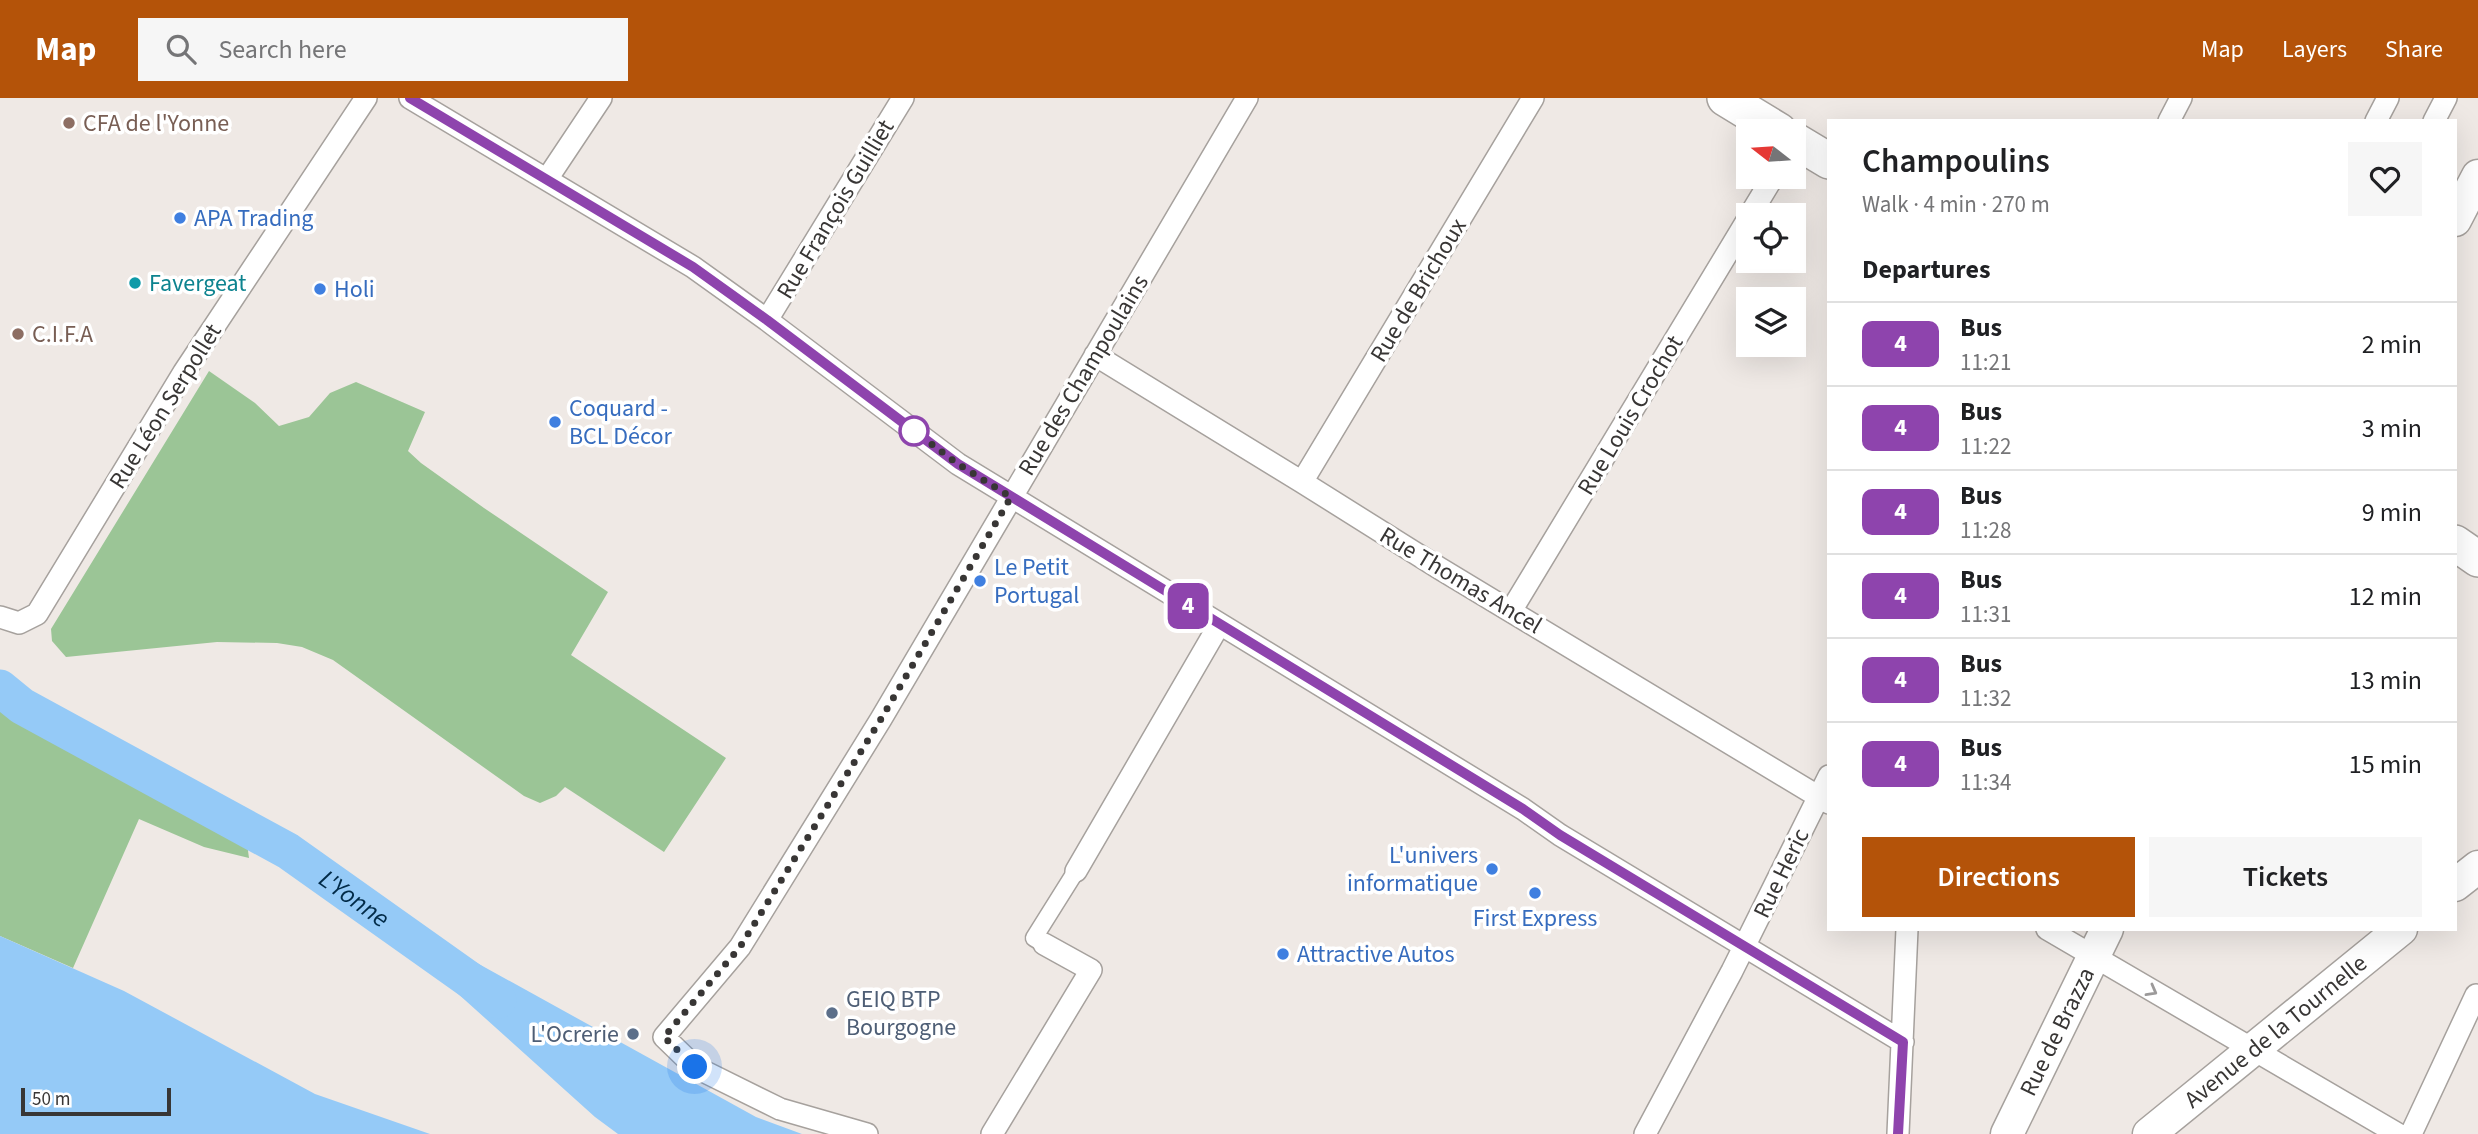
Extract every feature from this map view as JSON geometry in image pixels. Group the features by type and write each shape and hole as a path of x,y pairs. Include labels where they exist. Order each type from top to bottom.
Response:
{"main road":[{"path":"1725,98 1759,119"},
{"path":"1806,148 1827,160"},
{"path":"2457,216 2478,176"},
{"path":"2457,544 2478,559"},
{"path":"2457,883 2478,867"},
{"name":"Rue de Brazza","path":"2007,1134 2106,931"},
{"name":"Avenue de la Tournelle","path":"2149,1134 2399,931"}],"street":[{"name":"Rue Léon Serpollet","path":"0,617 19,623 37,614 184,372 366,98"},
{"path":"410,98 693,267 958,464 1523,809 1560,835 1903,1042"},
{"path":"547,179 601,98"},
{"name":"Rue François Guilliet","path":"767,320 903,98"},
{"name":"Rue des Champoulains","path":"867,1134 780,1109 695,1067 664,1037 740,947 881,719 1247,98"},
{"name":"Rue de Brichoux","path":"1302,482 1533,98"},
{"path":"2170,119 2181,98"},
{"path":"2377,119 2388,98"},
{"path":"2435,119 2445,98"},
{"name":"Rue Louis Crochot","path":"1511,611 1736,239"},
{"name":"Rue Thomas Ancel","path":"1095,355 1824,800"},
{"path":"992,1134 1091,970 1034,939 1219,625"},
{"name":"Rue Heric","path":"1645,1134 1824,800"},
{"path":"1898,1134 1908,931"},
{"path":"2050,931 2398,1134"},
{"path":"2411,1134 2476,995"}],"green space":[{"path":"209,371 255,403 279,426 309,417 330,393 356,382 425,412 408,451 484,508 608,592 571,655 726,758 664,852 565,787 556,796 540,803 524,796 333,660 302,647 277,643 217,642 66,657 52,641 51,629"},
{"path":"0,671 99,757 197,806 246,836 249,858 204,847 139,819 73,968 0,936"}],"water":[{"path":"0,936 124,991 315,1094 430,1134 0,1134"},
{"path":"468,958 756,1117 802,1134 618,1134 595,1117 446,983"}],"waterway":[{"name":"L'Yonne","path":"0,688 22,706 288,851 498,1000"}],"bus line":[{"name":"4","path":"410,98 693,267 958,464 1523,809 1560,835 1903,1042 1898,1134"}],"place":[{"name":"CFA de l'Yonne","path":"69,123"},
{"name":"APA Trading","path":"180,218"},
{"name":"Favergeat","path":"135,283"},
{"name":"Holi","path":"320,289"},
{"name":"C.I.F.A","path":"18,334"},
{"name":"Coquard - BCL Décor","path":"555,422"},
{"name":"Le Petit Portugal","path":"980,581"},
{"name":"L'univers informatique","path":"1492,869"},
{"name":"First Express","path":"1535,893"},
{"name":"Attractive Autos","path":"1283,954"},
{"name":"GEIQ BTP Bourgogne","path":"832,1013"},
{"name":"L'Ocrerie","path":"633,1034"}],"route":[{"path":"695,1067 664,1037 740,947 881,719 1011,497 958,464 914,431"}]}
